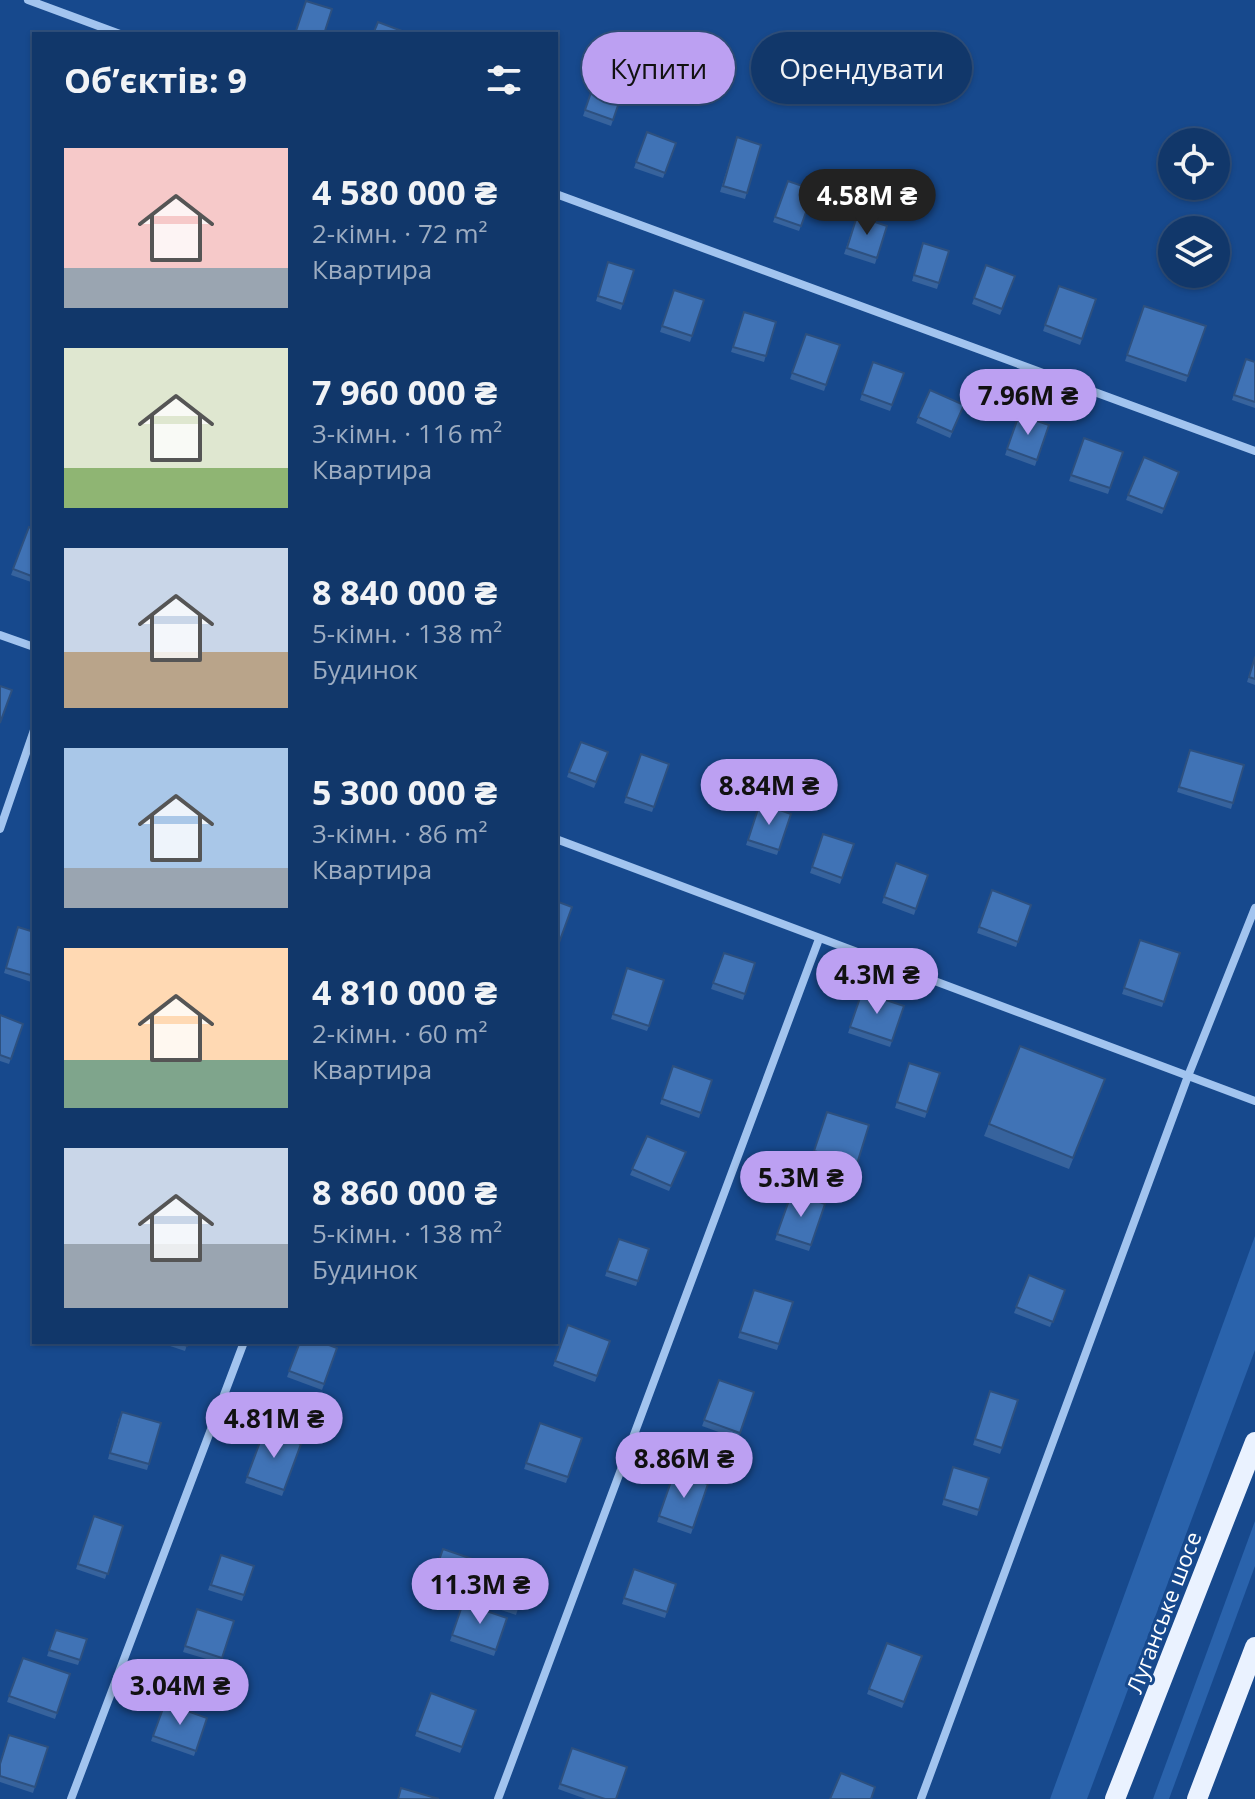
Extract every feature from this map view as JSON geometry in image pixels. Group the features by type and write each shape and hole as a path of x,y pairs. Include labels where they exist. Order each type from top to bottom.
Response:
{"main road":[{"name":"Луганське шосе","path":"1115,1799 1255,1442"},
{"path":"1197,1799 1255,1647"}],"street":[{"path":"28,0 115,32"},
{"path":"558,195 1255,451"},
{"path":"0,635 32,646"},
{"path":"0,829 32,736"},
{"path":"558,840 1255,1101"},
{"path":"921,1799 1188,1076 1255,908"},
{"path":"498,1799 819,939"},
{"path":"71,1799 243,1344"}],"shaded area":[{"path":"1255,1236 1255,1350 1087,1799 1050,1799"},
{"path":"1255,1521 1255,1566 1169,1799 1153,1799"}],"building":[{"path":"306,1 332,9 325,32 296,32"},
{"path":"378,22 405,32 374,32"},
{"path":"587,104 618,104 613,120 585,110"},
{"path":"647,132 676,143 665,173 636,162"},
{"path":"737,137 761,145 747,193 723,186"},
{"path":"788,181 814,190 801,226 775,217"},
{"path":"857,216 887,226 877,258 847,248"},
{"path":"923,243 949,251 939,283 914,275"},
{"path":"608,262 634,270 623,304 598,296"},
{"path":"986,265 1015,276 1002,309 974,298"},
{"path":"1059,286 1096,299 1082,339 1045,325"},
{"path":"674,290 704,300 692,336 662,326"},
{"path":"1144,306 1206,326 1188,376 1127,355"},
{"path":"744,312 776,322 766,356 733,347"},
{"path":"806,334 840,345 826,385 792,373"},
{"path":"1246,359 1255,362 1255,402 1234,395"},
{"path":"873,362 904,373 892,405 862,394"},
{"path":"930,390 964,405 952,432 918,417"},
{"path":"1019,415 1049,425 1037,460 1007,449"},
{"path":"1084,438 1123,452 1110,488 1071,475"},
{"path":"1144,457 1179,472 1164,509 1128,495"},
{"path":"29,527 32,528 32,576 13,569"},
{"path":"1255,657 1255,679 1249,677"},
{"path":"0,686 12,690 0,723"},
{"path":"581,742 608,752 596,782 569,772"},
{"path":"1190,750 1244,765 1233,803 1179,787"},
{"path":"641,754 669,764 654,807 626,797"},
{"path":"760,803 791,814 779,850 748,840"},
{"path":"823,834 854,844 842,878 812,867"},
{"path":"896,863 928,875 916,909 884,897"},
{"path":"992,890 1031,905 1018,942 979,927"},
{"path":"558,902 572,907 558,946"},
{"path":"18,927 32,931 32,975 6,968"},
{"path":"1140,940 1180,953 1164,1002 1124,988"},
{"path":"724,953 755,963 745,994 713,983"},
{"path":"627,968 664,980 649,1026 613,1014"},
{"path":"862,992 904,1006 892,1041 850,1027"},
{"path":"0,1015 23,1024 11,1059 0,1055"},
{"path":"1020,1046 1105,1079 1073,1158 989,1124"},
{"path":"909,1063 940,1073 927,1112 897,1102"},
{"path":"673,1066 712,1080 701,1113 662,1099"},
{"path":"827,1112 869,1125 857,1164 814,1151"},
{"path":"647,1136 686,1152 671,1186 632,1169"},
{"path":"792,1192 825,1204 811,1245 777,1234"},
{"path":"619,1239 649,1249 638,1281 607,1271"},
{"path":"1029,1275 1065,1290 1053,1322 1016,1307"},
{"path":"754,1290 793,1302 779,1344 740,1332"},
{"path":"568,1325 610,1341 597,1376 555,1361"},
{"path":"299,1344 326,1344 337,1348 324,1384 289,1371"},
{"path":"719,1380 754,1392 740,1433 704,1420"},
{"path":"990,1391 1018,1400 1002,1448 975,1439"},
{"path":"122,1412 161,1423 149,1464 110,1453"},
{"path":"540,1423 582,1438 568,1477 526,1463"},
{"path":"264,1431 301,1444 284,1490 247,1477"},
{"path":"953,1467 989,1478 979,1510 944,1499"},
{"path":"674,1473 708,1484 693,1528 659,1516"},
{"path":"94,1516 123,1526 108,1574 78,1564"},
{"path":"443,1549 528,1578 518,1609 432,1580"},
{"path":"221,1555 254,1566 244,1595 211,1585"},
{"path":"634,1569 676,1584 667,1612 624,1598"},
{"path":"463,1603 507,1618 496,1650 452,1635"},
{"path":"197,1609 234,1621 222,1658 185,1646"},
{"path":"56,1630 87,1639 80,1660 49,1650"},
{"path":"887,1643 922,1656 904,1702 869,1689"},
{"path":"23,1658 70,1674 57,1713 9,1696"},
{"path":"431,1693 476,1710 462,1747 417,1731"},
{"path":"165,1703 207,1718 196,1751 153,1736"},
{"path":"9,1735 48,1747 35,1787 0,1776 0,1764"},
{"path":"572,1748 627,1767 616,1799 605,1799 560,1784"},
{"path":"841,1773 875,1787 871,1799 830,1799"},
{"path":"401,1788 439,1799 398,1799"}]}
